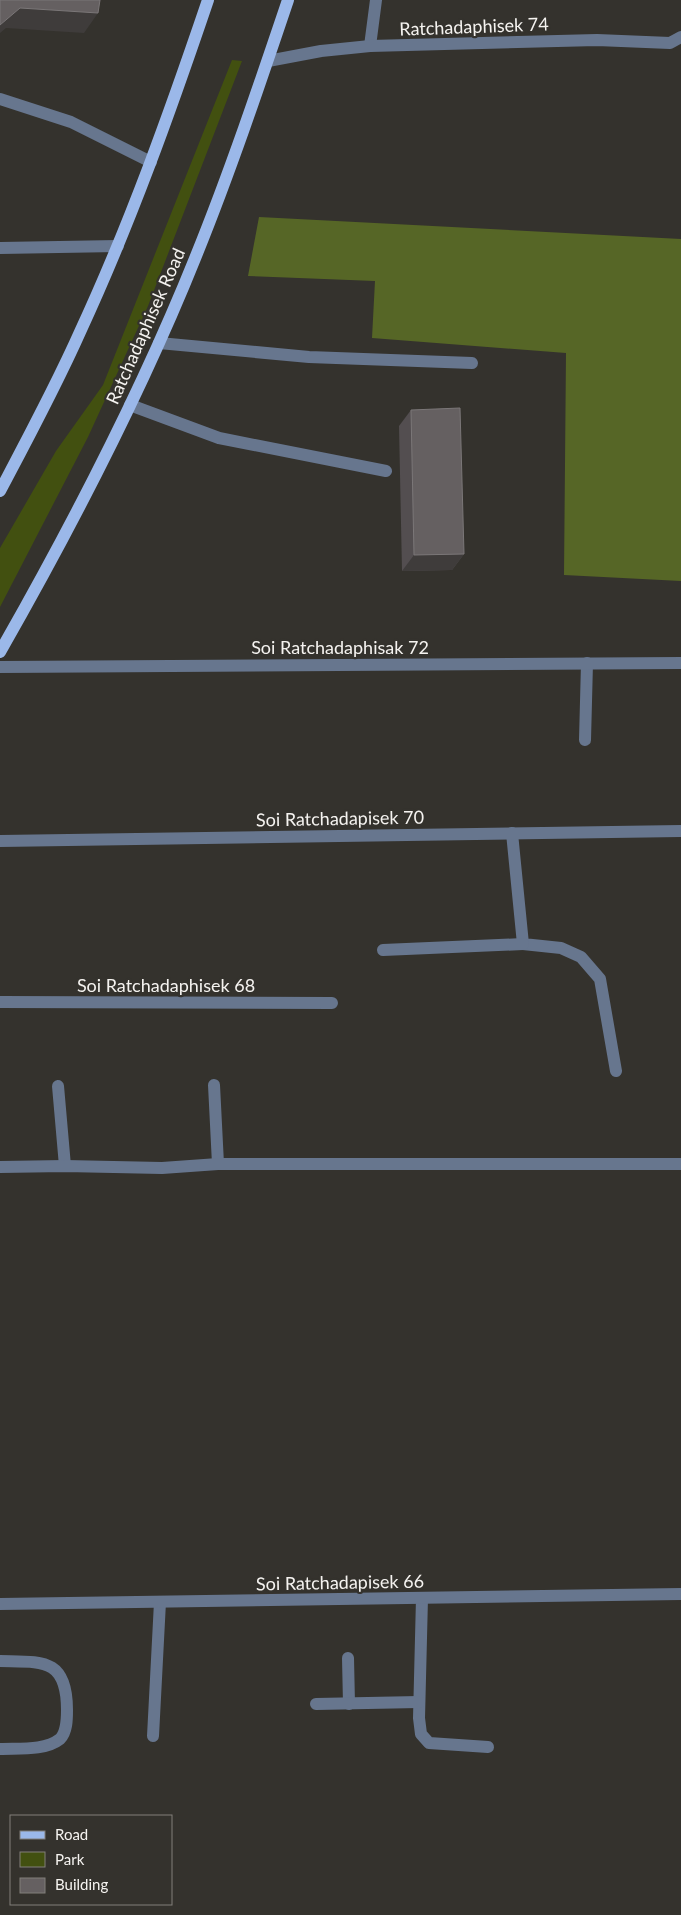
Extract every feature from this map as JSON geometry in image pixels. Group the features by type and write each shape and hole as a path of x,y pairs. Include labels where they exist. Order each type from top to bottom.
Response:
{"main road":[{"path":"0,491 38,419 80,332 118,246 151,162 208,0"},
{"name":"Ratchadaphisek Road","path":"0,652 88,493 196,258 230,170 288,0"}],"street":[{"path":"370,46 376,0"},
{"name":"Ratchadaphisek 74","path":"268,61 321,51 370,46 597,40 670,43 681,36"},
{"path":"0,99 70,122 151,162"},
{"path":"0,248 118,246"},
{"path":"158,343 309,357 472,363"},
{"path":"130,405 220,438 386,471"},
{"path":"584,740 587,663"},
{"name":"Soi Ratchadaphisak 72","path":"0,667 681,663"},
{"name":"Soi Ratchadapisek 70","path":"0,841 681,831"},
{"path":"512,833 523,944"},
{"path":"383,950 523,944 561,948 581,957 600,979 616,1070"},
{"name":"Soi Ratchadaphisek 68","path":"0,1002 332,1004"},
{"path":"214,1085 218,1164"},
{"path":"58,1086 65,1166"},
{"path":"0,1167 162,1168 218,1164 681,1164"},
{"name":"Soi Ratchadapisek 66","path":"0,1604 681,1594"},
{"path":"422,1598 419,1702 421,1734 430,1743 488,1747"},
{"path":"153,1736 160,1602"},
{"path":"348,1658 349,1704"},
{"path":"0,1662 42,1662 63,1678 67,1705 67,1723 61,1738 47,1746 0,1749"},
{"path":"316,1704 419,1702"}],"green space":[{"path":"232,60 242,61 148,306 88,437 0,607 0,548 56,451 103,385"},
{"path":"259,217 681,239 681,581 564,575 566,353 372,338 375,281 248,276"}],"building":[{"path":"0,0 100,0 98,13 20,8 0,25"},
{"path":"460,408 464,554 414,555 411,410"}]}
